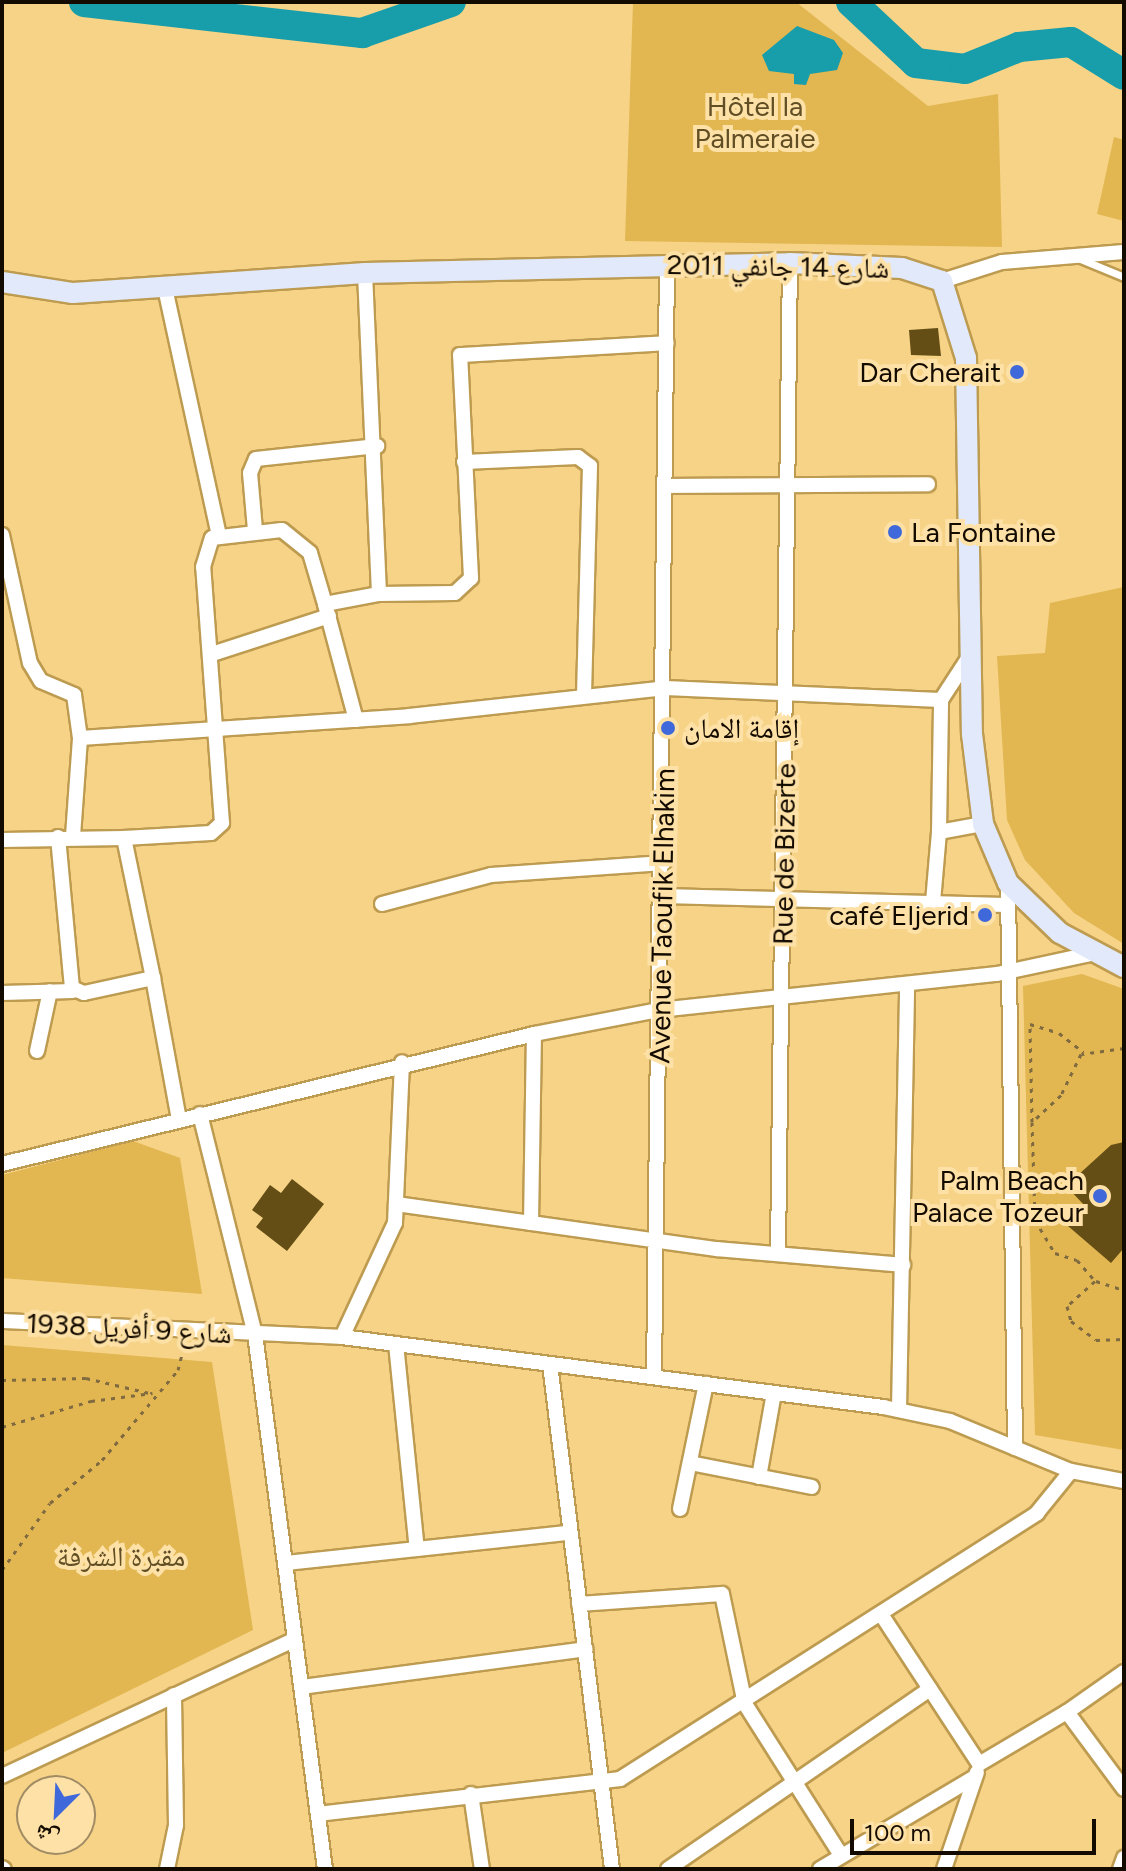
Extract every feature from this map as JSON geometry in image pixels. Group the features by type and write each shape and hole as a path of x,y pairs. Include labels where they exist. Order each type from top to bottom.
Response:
{"main road":[{"name":"شارع 14 جانفي 2011","path":"8,287 165,288 365,273 667,263 790,263 902,268 942,281"},
{"path":"942,281 966,358 971,654 983,824 1008,883 1090,954 1124,967"}],"street":[{"path":"942,281 1002,262 1124,252"},
{"name":"Avenue Taoufik Elhakim","path":"654,1377 664,863 667,263"},
{"name":"Rue de Bizerte","path":"778,1254 785,900 790,263"},
{"path":"365,273 377,446 379,594"},
{"path":"165,288 219,536"},
{"path":"212,654 327,610 379,594 448,595 467,585 460,355 667,343"},
{"path":"255,530 250,473 256,459 377,446"},
{"path":"464,462 578,457 590,466 584,695"},
{"path":"668,486 928,484"},
{"path":"2,840 124,838 218,831 212,654 204,553 219,536 255,530 282,530 306,548 327,610 356,720"},
{"path":"2,535 5,561 30,663 41,681 74,695 80,738 65,837 73,991"},
{"path":"933,902 939,832 941,700 971,654"},
{"path":"80,738 213,725 356,720 665,688 786,690 941,700"},
{"path":"939,832 983,824"},
{"path":"124,838 179,1119"},
{"path":"382,904 491,875 664,863"},
{"path":"1008,883 1015,1448"},
{"path":"661,896 1008,905"},
{"path":"2,1164 402,1062 534,1034 659,1010 907,985 1090,954"},
{"path":"2,993 73,991 153,978"},
{"path":"899,1410 907,985"},
{"path":"37,1051 50,991"},
{"path":"531,1223 534,1034"},
{"path":"342,1337 395,1223 402,1062"},
{"path":"200,1114 255,1334 325,1869"},
{"path":"396,1204 655,1240 903,1265"},
{"name":"شارع 9 أفريل 1938","path":"2,1321 342,1337 899,1410 1015,1448 1071,1471 1124,1481"},
{"path":"396,1344 417,1549"},
{"path":"550,1364 566,1533 579,1604 612,1869"},
{"path":"680,1509 706,1384"},
{"path":"759,1477 774,1393"},
{"path":"690,1463 812,1487"},
{"path":"318,1814 471,1794 601,1782 644,1768 1037,1513 1071,1471"},
{"path":"286,1563 566,1533"},
{"path":"579,1604 722,1594 745,1704 841,1855"},
{"path":"881,1614 930,1689 977,1770 944,1869"},
{"path":"2,1776 294,1640"},
{"path":"302,1687 585,1649"},
{"path":"820,1869 1067,1712 1124,1672"},
{"path":"668,1869 797,1784 930,1689"},
{"path":"167,1869 176,1825 174,1695"},
{"path":"1067,1712 1124,1789"},
{"path":"471,1794 482,1869"},
{"path":"1120,1869 1124,1858"}],"lane":[{"path":"1074,256 1124,277"}],"path":[{"path":"1083,1052 1059,1033 1030,1024 1035,1220 1055,1253 1077,1260 1095,1281 1123,1289 1124,1305"},
{"path":"1032,1122 1061,1095 1081,1054 1124,1048"},
{"path":"1095,1281 1067,1306 1071,1321 1096,1340 1124,1339"},
{"path":"2,1570 50,1503 102,1460 152,1393 178,1370 188,1331"},
{"path":"2,1380 86,1378 152,1393"},
{"path":"2,1427 91,1401 152,1393"}],"green space":[{"name":"Hôtel la Palmeraie","path":"633,2 796,2 928,106 998,94 1002,247 625,241"},
{"path":"1114,137 1124,140 1124,221 1097,214"},
{"path":"1124,587 1124,944 1074,913 1025,860 1007,820 997,656 1045,653 1050,603"},
{"path":"1082,974 1124,989 1124,1450 1035,1435 1023,986"},
{"path":"133,1141 180,1158 202,1294 2,1278 2,1175"},
{"name":"مقبرة الشرفة","path":"2,1345 212,1362 253,1630 2,1753"}],"water":[{"path":"797,26 834,40 843,53 837,70 810,74 806,85 794,84 794,74 769,71 762,55"}],"building":[{"path":"938,328 941,356 911,355 909,330"},
{"name":"Palm Beach Palace Tozeur","path":"1124,1142 1124,1248 1111,1263 1068,1226 1086,1207 1066,1186 1111,1145"},
{"path":"292,1179 324,1204 287,1251 256,1227 263,1218 252,1210 270,1185 281,1193"}],"waterway":[{"path":"84,2 362,33 451,2"},
{"path":"851,2 916,63 965,69 1019,47 1071,42 1124,75"}],"place":[{"name":"Dar Cherait","path":"1017,372"},
{"name":"La Fontaine","path":"895,532"},
{"name":"إقامة الامان","path":"668,728"},
{"name":"café Eljerid","path":"985,915"},
{"name":"Palm Beach Palace Tozeur","path":"1100,1196"}]}
